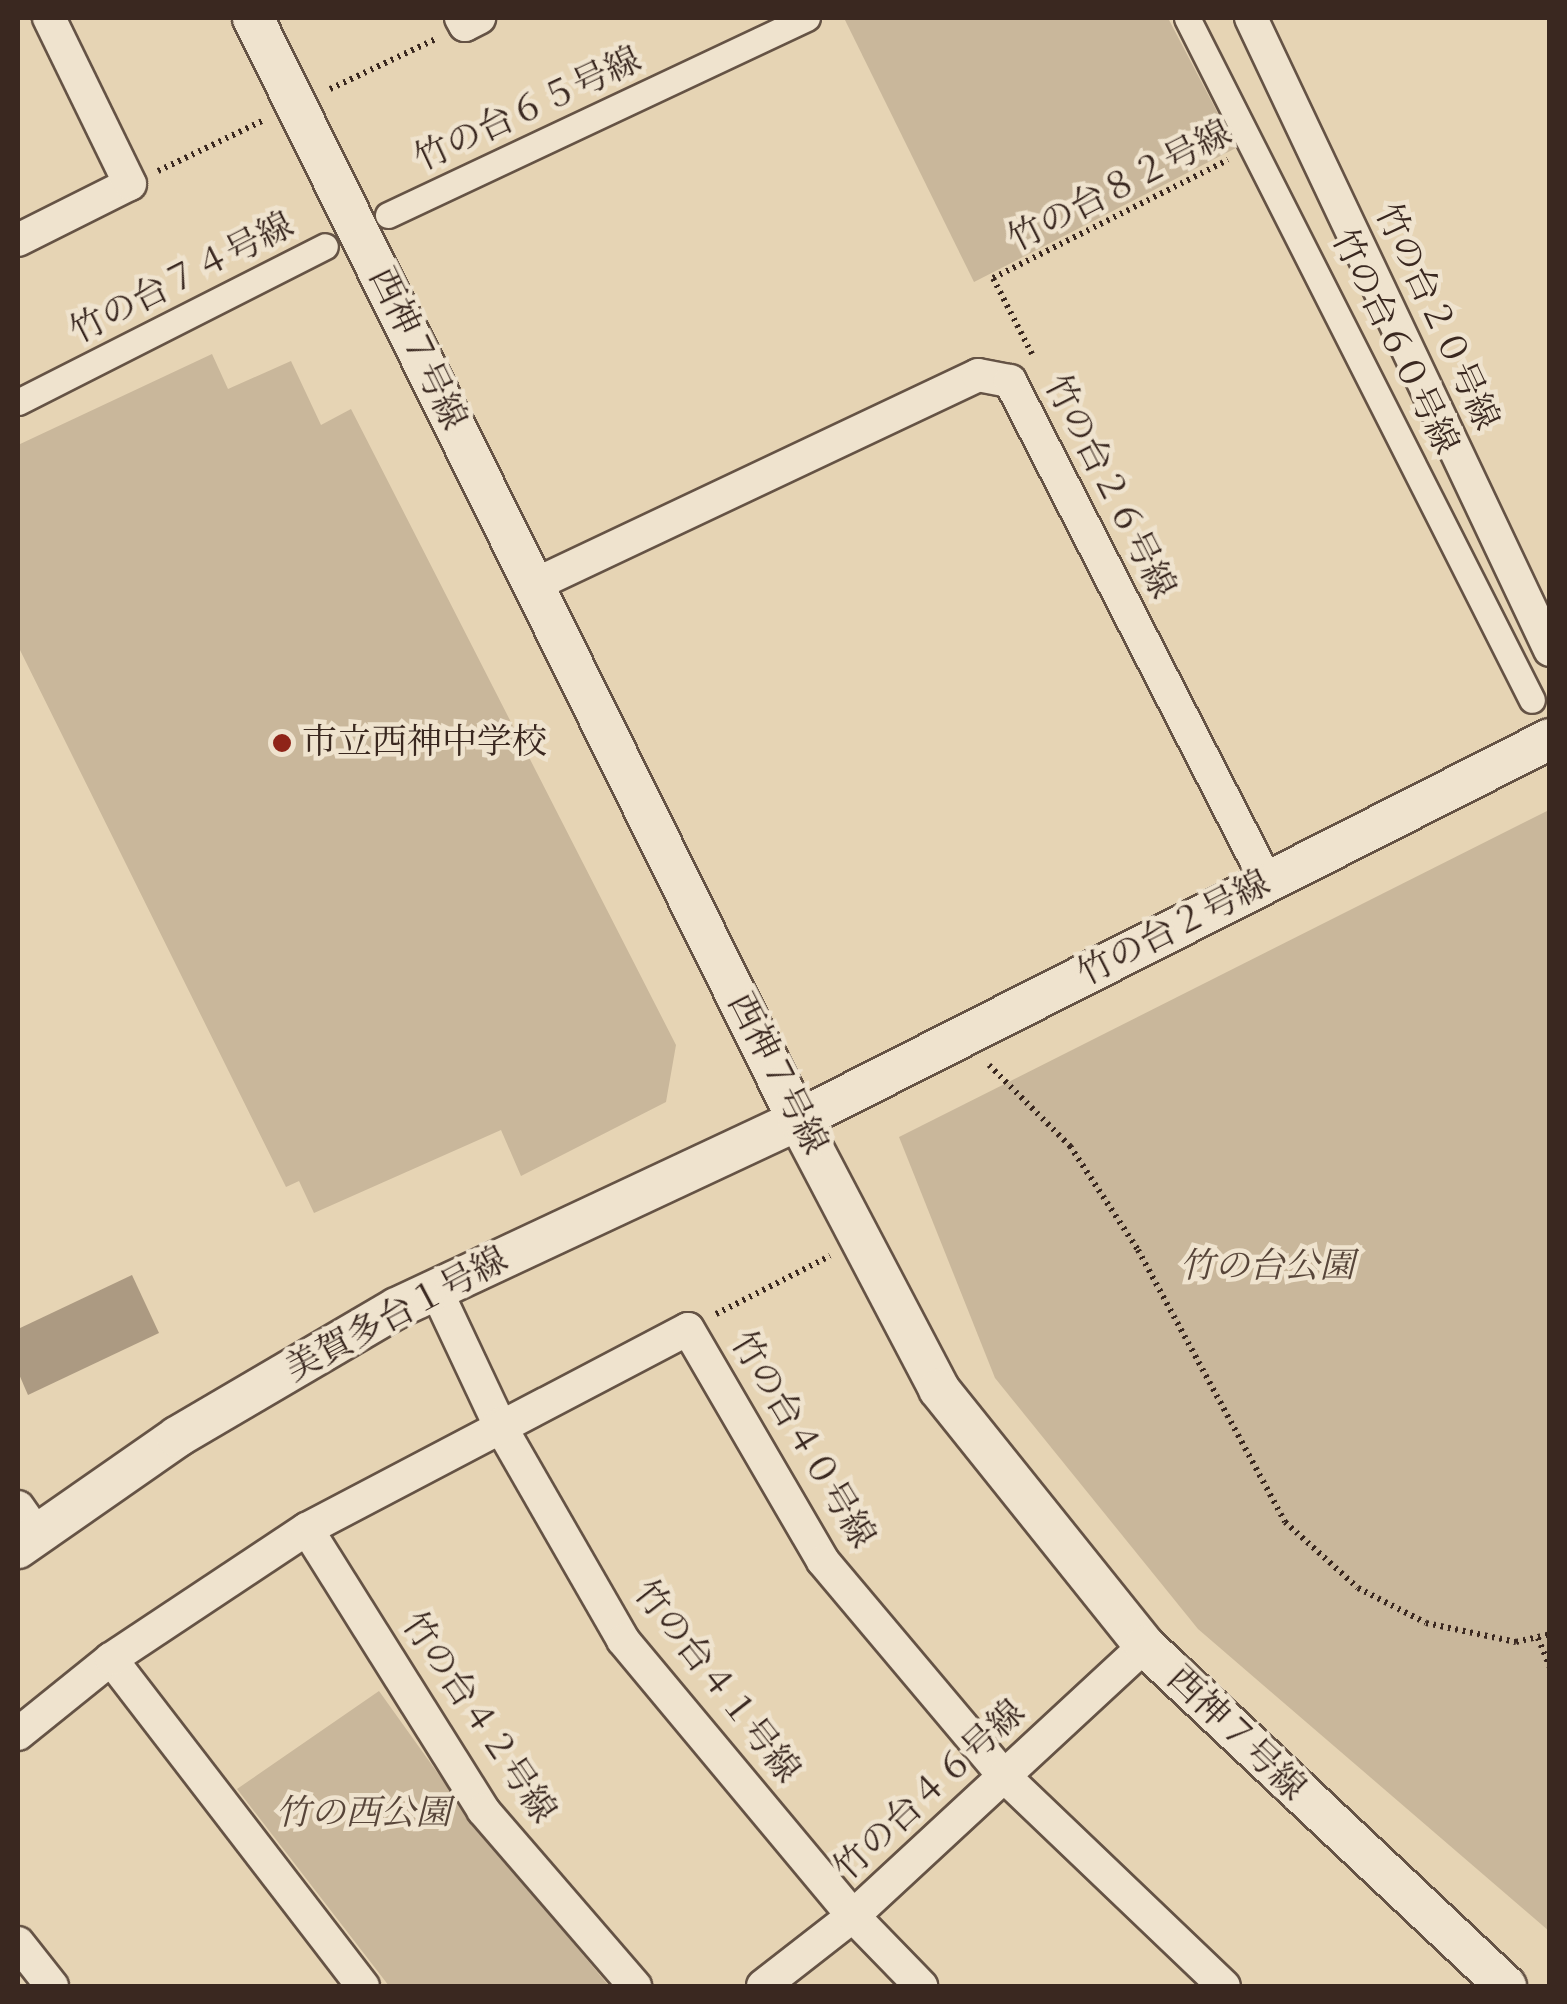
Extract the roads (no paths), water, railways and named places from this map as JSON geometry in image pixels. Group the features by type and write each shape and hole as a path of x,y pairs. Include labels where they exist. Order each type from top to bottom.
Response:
{"street":[{"path":"18,240 130,184 49,18"},
{"name":"西神７号線","path":"252,18 798,1120 939,1389 1145,1646 1506,1986"},
{"name":"竹の台６５号線","path":"388,215 807,18"},
{"name":"竹の台６０号線","path":"1187,18 1257,145 1532,700"},
{"name":"竹の台２０号線","path":"1251,18 1550,650"},
{"name":"竹の台７４号線","path":"18,402 325,246"},
{"name":"竹の台２６号線","path":"534,585 978,375 1010,381 1267,882"},
{"name":"竹の台２号線","path":"798,1120 1550,739"},
{"name":"美賀多台１号線","path":"24,1530 177,1436 436,1290 798,1120"},
{"name":"竹の台４１号線","path":"436,1290 499,1424 623,1640 853,1916 921,1986"},
{"name":"竹の台４０号線","path":"18,1734 111,1659 307,1529 499,1424 688,1329 823,1561 1004,1776 1224,1986"},
{"name":"竹の台４２号線","path":"307,1529 483,1810 635,1986"},
{"name":"竹の台４６号線","path":"764,1986 853,1916 1145,1646"},
{"path":"111,1659 363,1986"},
{"path":"18,1943 52,1986"}],"place":[{"name":"市立西神中学校","path":"282,743"}],"park label":[{"name":"竹の台公園","path":"1267,1267"},
{"name":"竹の西公園","path":"363,1814"}]}
